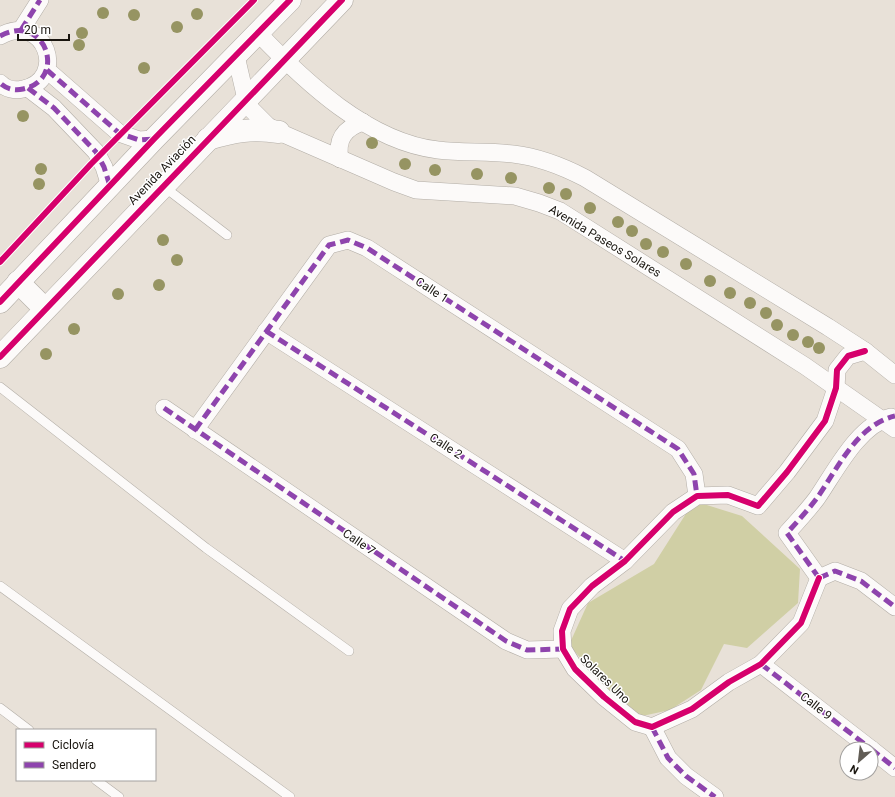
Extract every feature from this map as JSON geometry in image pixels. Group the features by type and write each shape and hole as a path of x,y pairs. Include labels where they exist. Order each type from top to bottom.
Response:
{"main road":[{"path":"0,302 154,139 290,0"},
{"name":"Avenida Aviación","path":"0,357 207,139 342,0"},
{"path":"207,139 231,131 258,129 279,132"},
{"path":"18,282 45,309"}],"street":[{"path":"21,30 40,0"},
{"path":"0,36 9,31 21,30 32,33 40,39 46,48 48,59 47,70 42,78 28,88 20,90 11,89 0,83"},
{"path":"258,33 309,83 363,122 386,135 412,145 437,150 513,154 546,161 563,167 584,178 865,351 895,375"},
{"name":"Avenida Paseos Solares","path":"236,56 246,99 260,119 279,132 416,190 515,196 539,202 560,211 805,366 836,388 888,418 895,429"},
{"path":"47,70 119,133 139,140 154,139"},
{"path":"28,88 54,108 96,152 104,167 110,186"},
{"path":"340,158 338,149 340,139 353,125 363,122"},
{"name":"Calle 1","path":"195,430 329,245 348,240 367,248 678,449 694,474 696,496"},
{"name":"Calle 2","path":"266,331 625,561"},
{"path":"563,649 562,631 570,609 592,586 625,561 673,512 696,496 728,496 758,506 825,421 836,388 836,370 848,356 865,351"},
{"name":"Calle 7","path":"164,408 506,641 527,650 563,649"},
{"path":"819,578 787,533 816,499 849,448 888,418"},
{"path":"715,797 686,776 668,758 652,727 692,709 729,682 761,664 801,623 819,578 835,571 861,581 895,607"},
{"name":"Solares Uno","path":"563,649 575,669 604,697 635,722 652,727"},
{"name":"Calle 9","path":"761,664 861,741"},
{"name":"Calle 9","path":"879,755 895,768"}],"lane":[{"path":"163,185 227,235"},
{"path":"0,387 206,548 349,651"},
{"path":"0,586 290,797"},
{"path":"0,708 29,729"},
{"path":"97,781 118,797"}],"green space":[{"path":"694,501 742,516 800,569 798,603 747,648 724,644 701,690 670,710 633,718 569,645 588,603 654,564"}],"marked path":[{"path":"21,30 40,0"},
{"path":"0,36 16,31 29,32 39,39 46,50 48,62 45,73 37,83 17,90 8,88 0,83"},
{"path":"47,70 119,133 139,140 154,139"},
{"path":"28,88 54,108 96,152 104,167 110,186"},
{"path":"195,430 329,245 348,240 367,248 678,449 694,474 697,496"},
{"path":"266,331 625,561"},
{"path":"164,408 506,641 527,650 563,649"},
{"path":"819,578 787,533 817,498 841,461 859,438 870,428 895,416"},
{"path":"819,578 835,571 861,581 895,607"},
{"path":"761,664 861,741"},
{"path":"652,727 668,758 686,776 715,797"},
{"path":"879,755 895,768"}],"cycle path":[{"path":"0,262 91,164 254,0"},
{"path":"0,302 154,139 290,0"},
{"path":"0,357 342,0"},
{"path":"819,578 801,623 761,664 729,682 692,709 652,727 635,722 604,697 575,669 563,649 562,631 570,609 592,586 625,561 673,512 697,496 728,495 758,506 787,472 825,421 836,388 837,370 848,356 865,351"}]}
